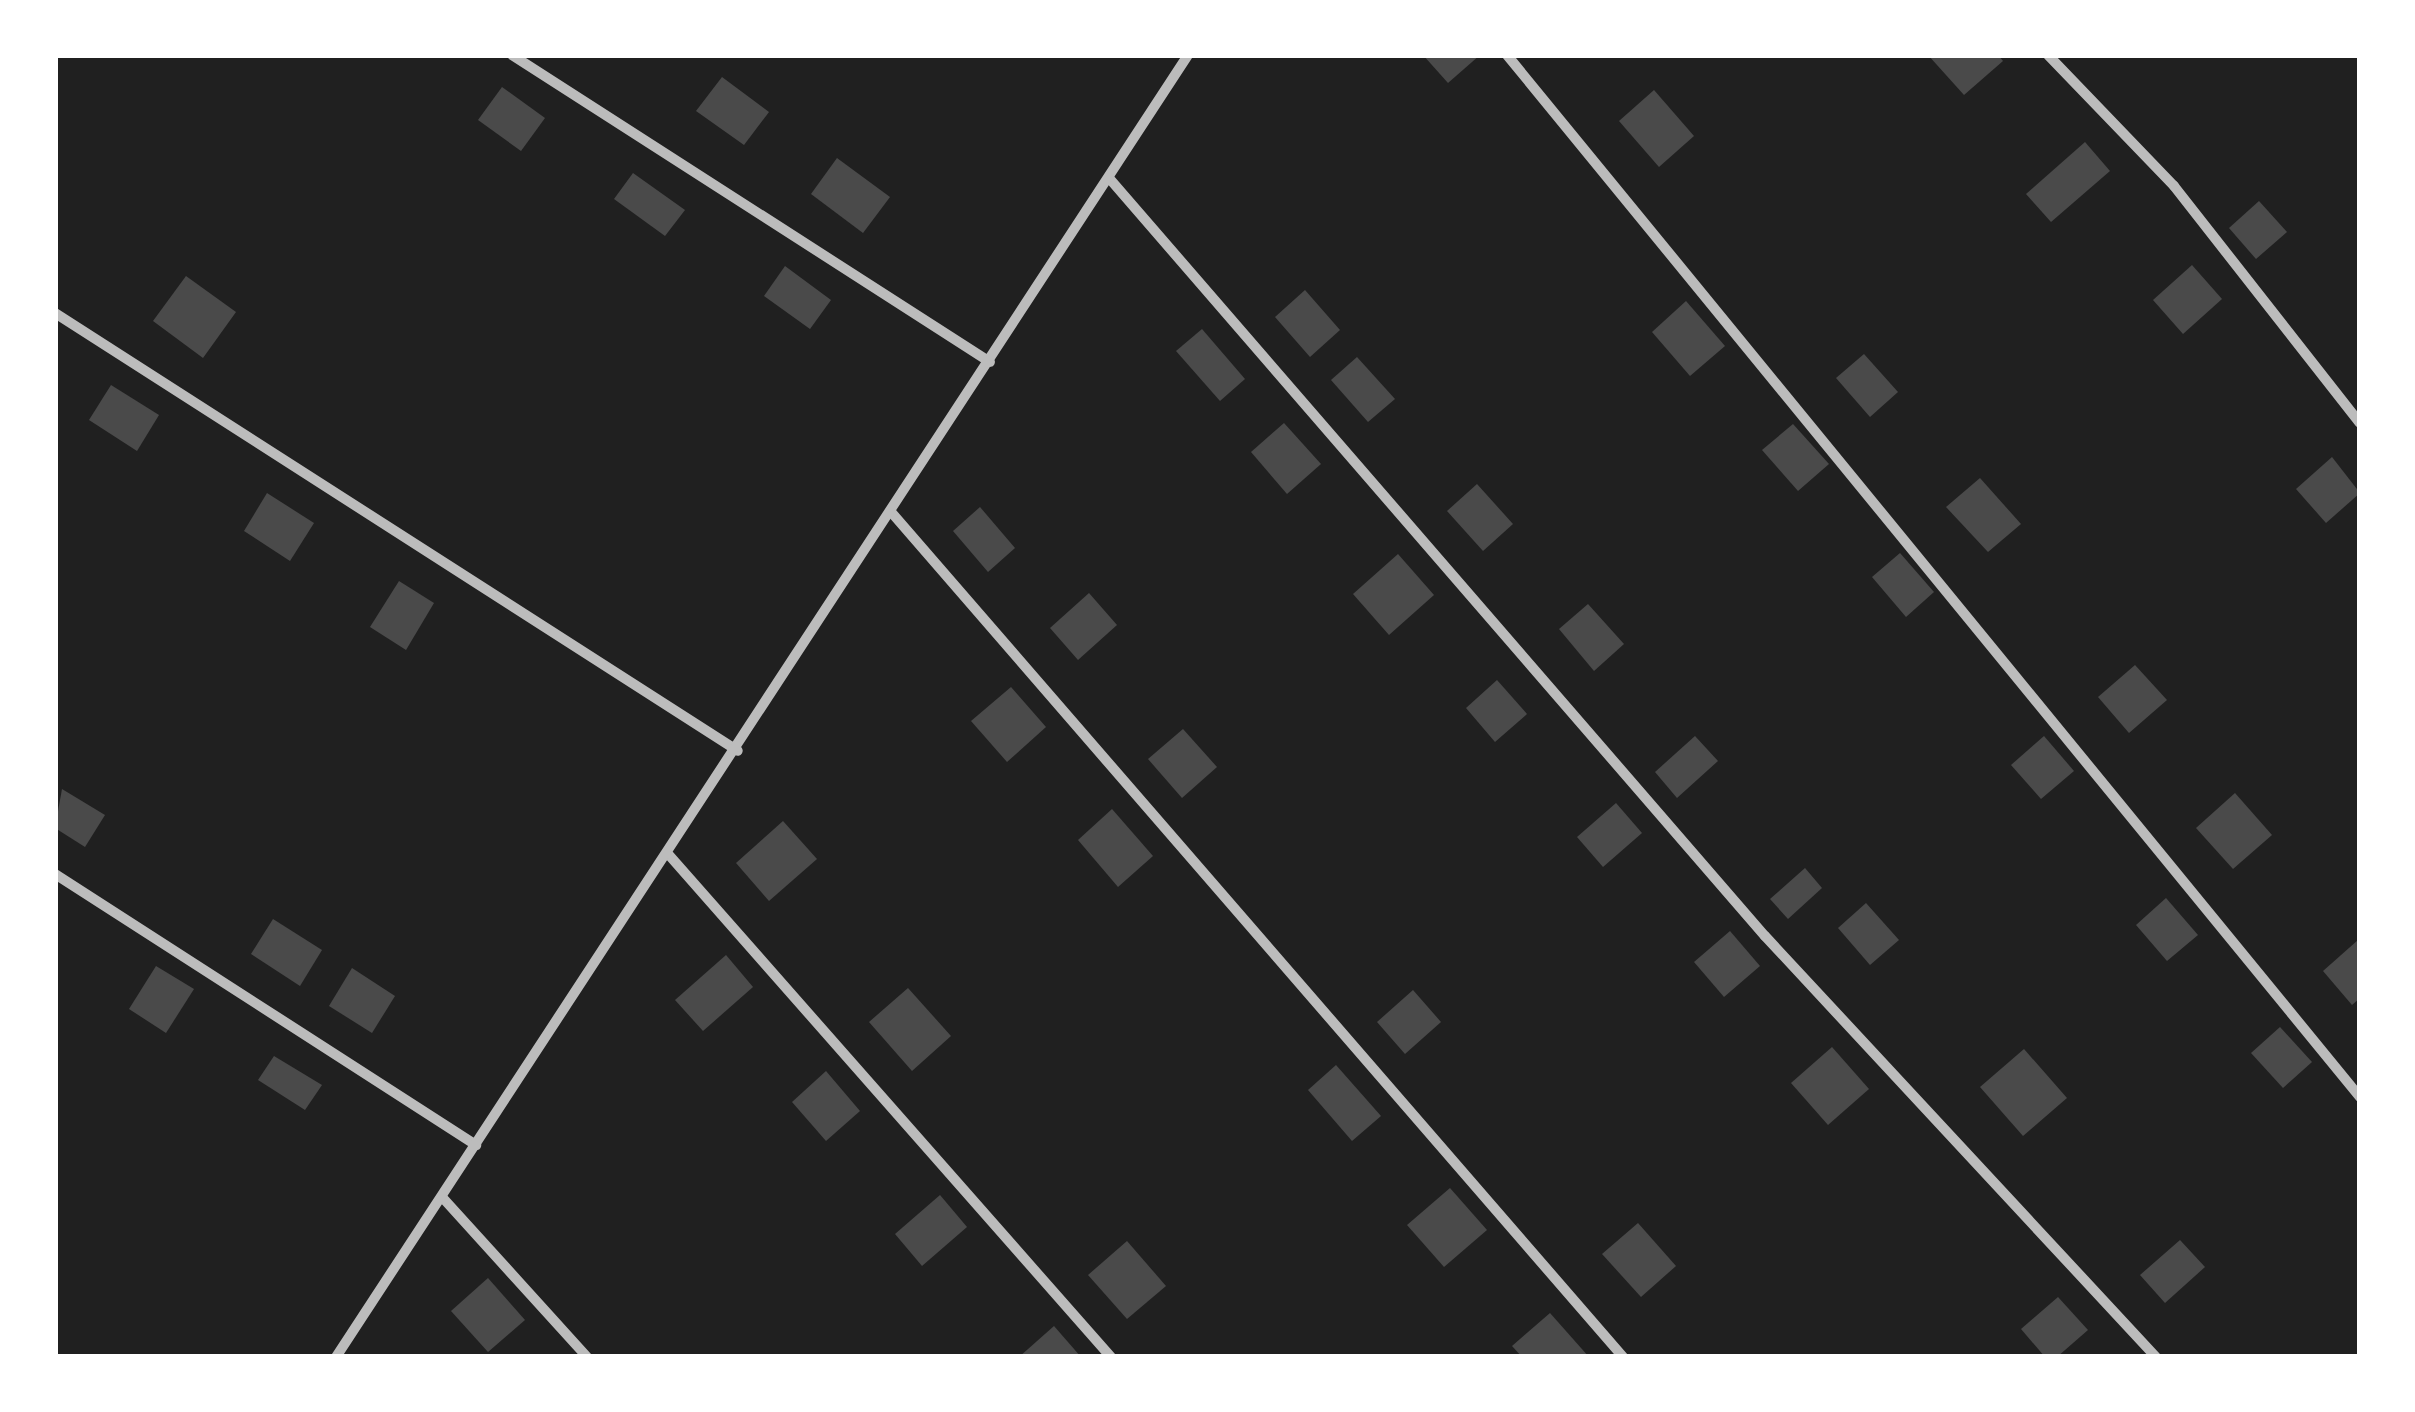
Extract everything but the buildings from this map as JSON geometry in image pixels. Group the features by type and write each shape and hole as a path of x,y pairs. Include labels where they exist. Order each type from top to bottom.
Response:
{"street":[{"path":"512,55 990,362"},
{"path":"336,1357 738,751 1188,55"},
{"path":"1507,55 2360,1097"},
{"path":"2048,55 2174,186 2360,423"},
{"path":"1109,178 1765,936 2156,1357"},
{"path":"55,313 738,751"},
{"path":"892,513 1623,1357"},
{"path":"669,855 1111,1357"},
{"path":"55,874 476,1145"},
{"path":"442,1196 588,1357"}],"shaded area":[{"path":"55,55 2360,55 2360,1357 55,1357"}]}
